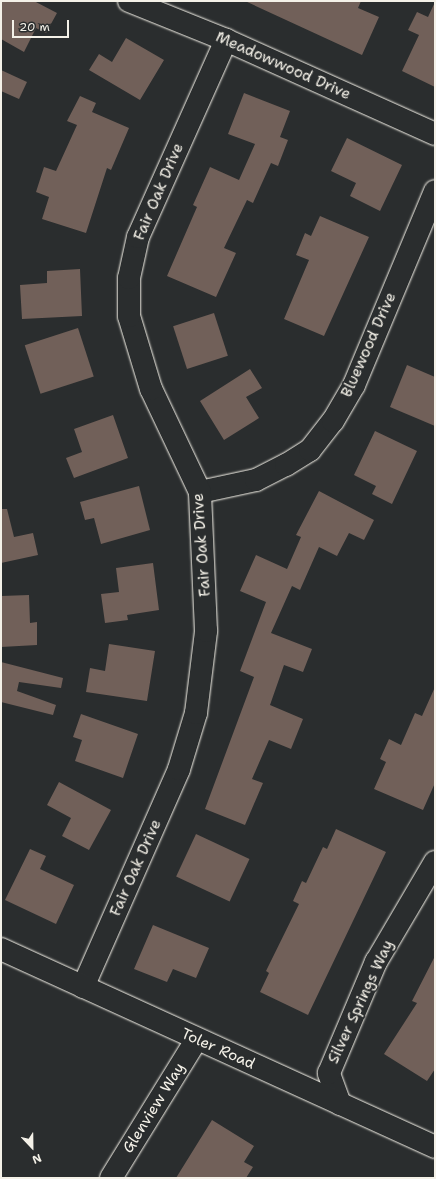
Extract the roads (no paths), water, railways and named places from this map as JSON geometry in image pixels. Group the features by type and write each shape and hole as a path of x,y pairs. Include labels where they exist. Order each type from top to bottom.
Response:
{"street":[{"name":"Meadowwood Drive","path":"129,1 226,40 435,134"},
{"name":"Fair Oak Drive","path":"83,988 192,735 206,631 200,492 151,389 129,316 130,278 138,237 226,40"},
{"name":"Bluewood Drive","path":"200,492 256,480 286,465 310,450 333,421 354,385 435,191"},
{"name":"Silver Springs Way","path":"340,1104 329,1073 376,962 435,862"},
{"name":"Toler Road","path":"1,949 83,988 435,1147"},
{"name":"Glenview Way","path":"111,1178 197,1039"}]}
